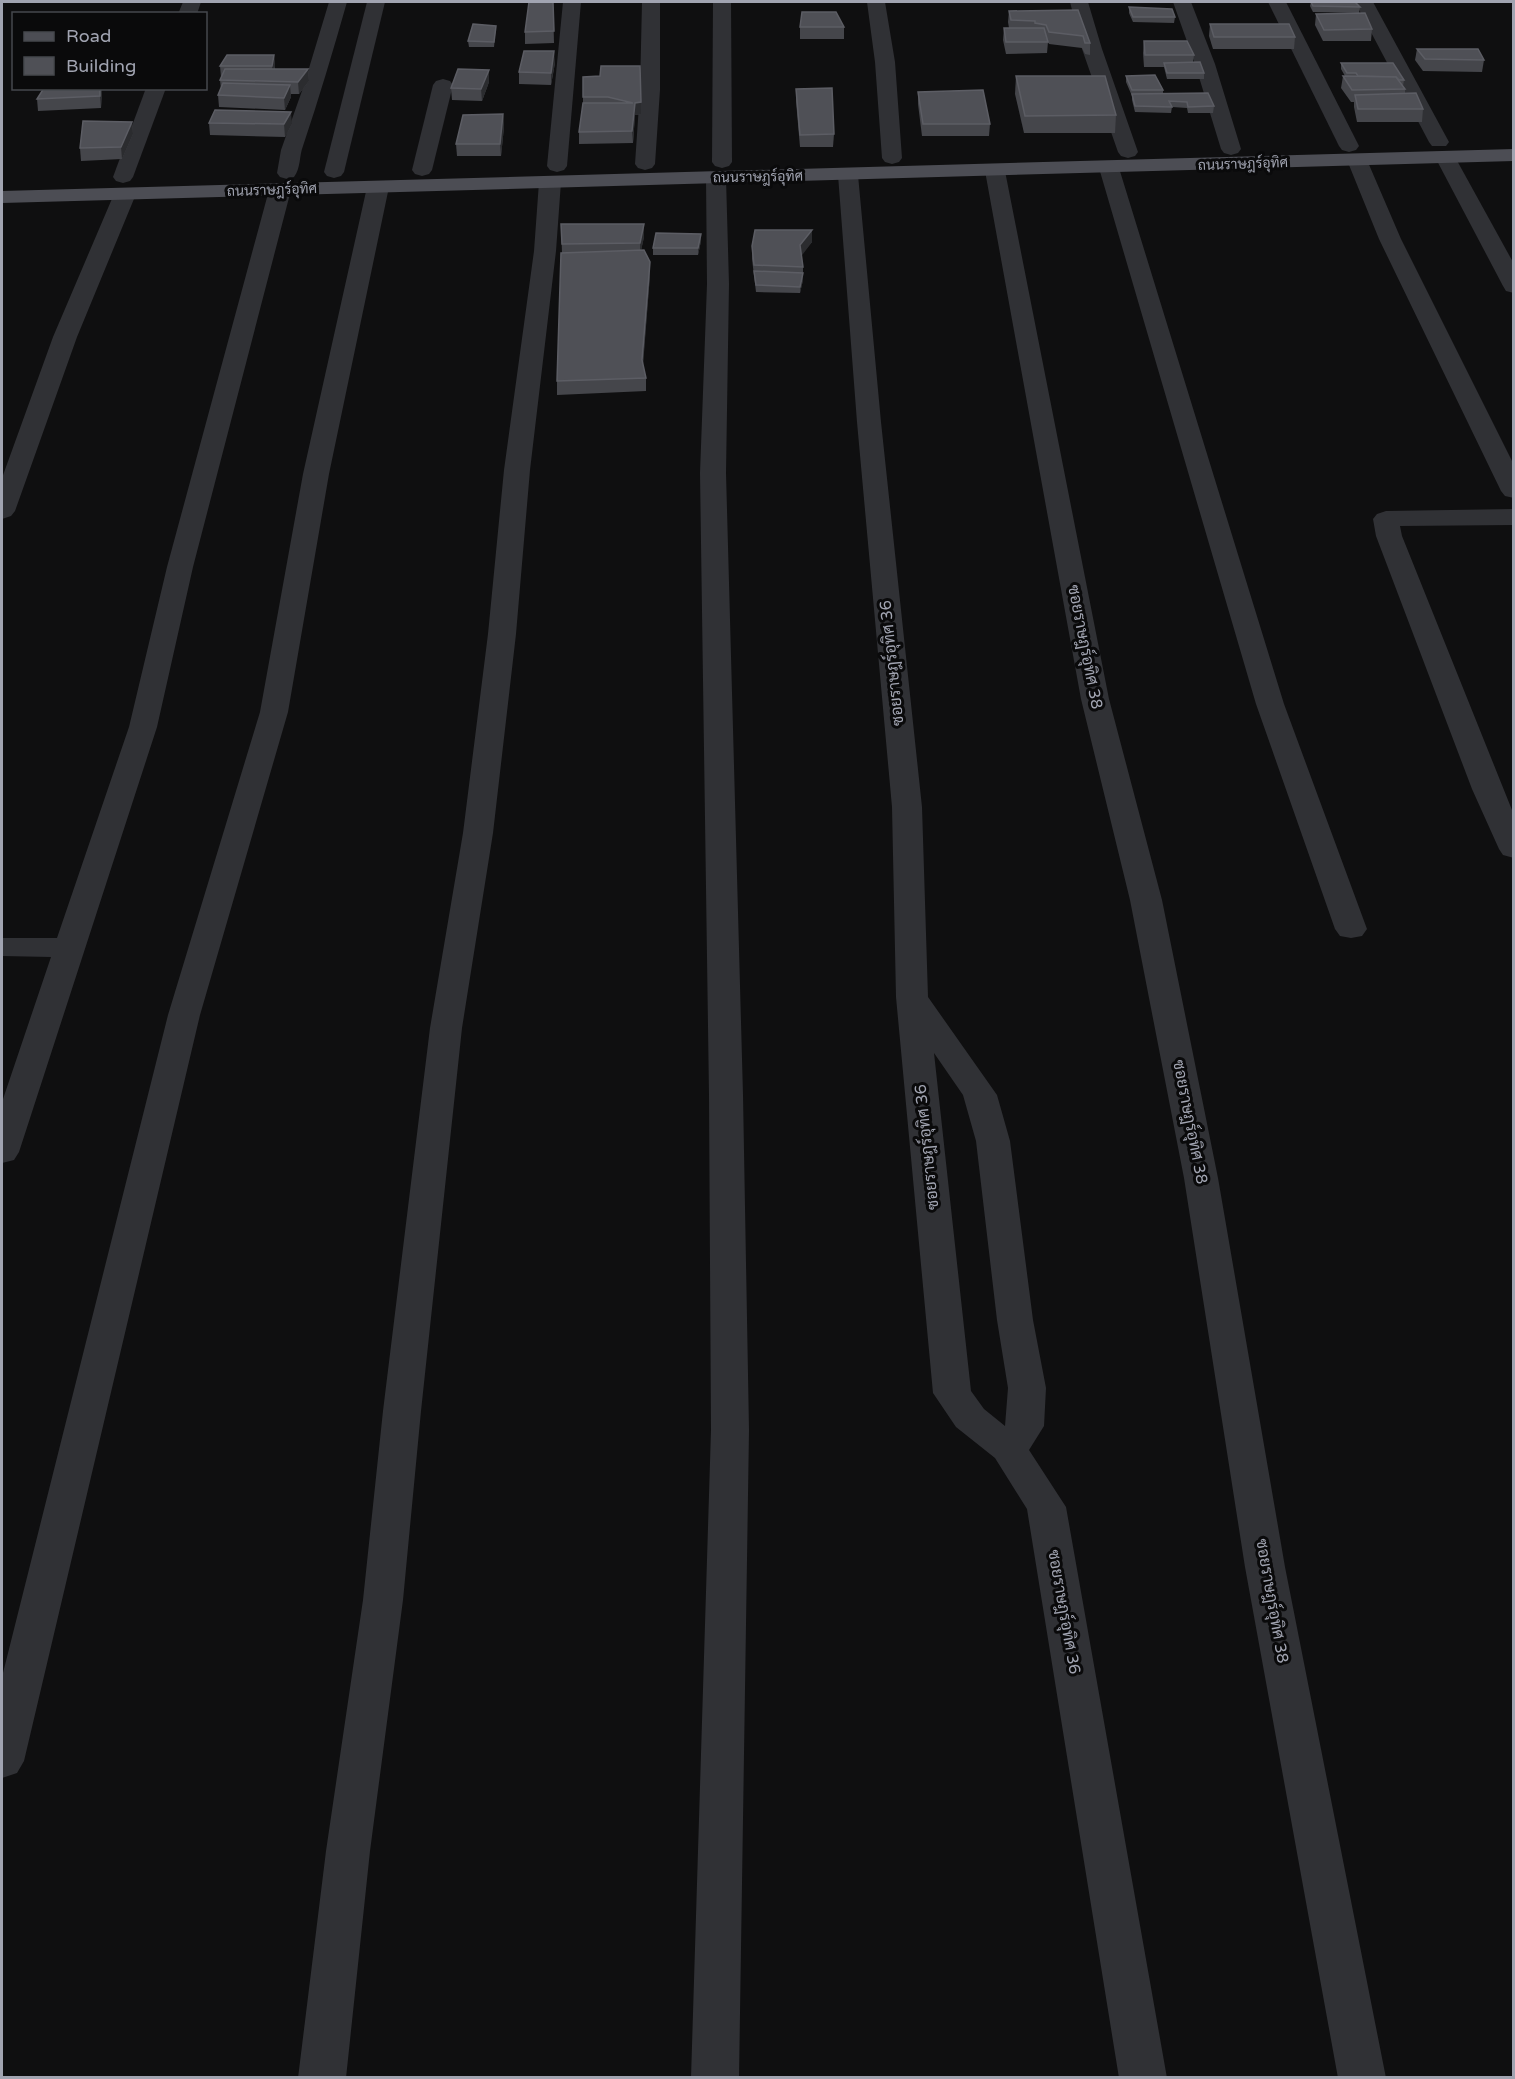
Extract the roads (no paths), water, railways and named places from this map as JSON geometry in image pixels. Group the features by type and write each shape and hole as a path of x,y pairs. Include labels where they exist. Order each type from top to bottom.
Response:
{"main road":[{"name":"ถนนราษฎร์อุทิศ","path":"1442,150 1514,140"},
{"name":"ถนนราษฎร์อุทิศ","path":"2,182 124,186 284,182 378,187 554,174 645,164 719,170 848,175 995,171 1231,149 1353,153"},
{"name":"ถนนราษฎร์อุทิศ","path":"284,182 334,172 422,170 554,174 719,170 891,158 1118,160 1442,150 1514,155"},
{"name":"ถนนราษฎร์อุทิศ","path":"2,197 124,186"}],"street":[{"path":"2,1152 144,727 180,567 301,118 313,88 338,2"},
{"path":"334,172 376,2"},
{"path":"322,2078 348,1851 383,1600 402,1411 446,1028 480,821 502,634 520,447 554,174 572,2"},
{"path":"645,164 650,90 651,2"},
{"path":"715,2078 730,1430 726,1095 713,473 722,2"},
{"path":"876,2 885,62 891,158"},
{"path":"1079,2 1118,160 1270,704 1351,930"},
{"path":"1182,2 1205,64 1231,149"},
{"path":"1276,2 1353,153 1390,238 1514,491"},
{"path":"1364,2 1514,286"},
{"path":"422,170 443,85"},
{"path":"2,511 64,337 124,186 155,90"},
{"path":"280,117 301,118"},
{"name":"ซอยราษฎร์อุทิศ 38","path":"995,171 1095,699 1146,900 1201,1178 1265,1567 1362,2078"},
{"name":"ซอยราษฎร์อุทิศ 36","path":"848,175 868,422 907,807 912,997 952,1393 970,1418 1009,1449 1046,1507 1143,2078"},
{"path":"2,1761 184,1015 274,712 316,474 378,187"},
{"path":"1514,517 1386,519 1389,536 1487,789 1514,849"},
{"path":"2,947 69,948"},
{"path":"912,997 980,1095 993,1140 1015,1320 1027,1388 1025,1426 1009,1449"}]}
